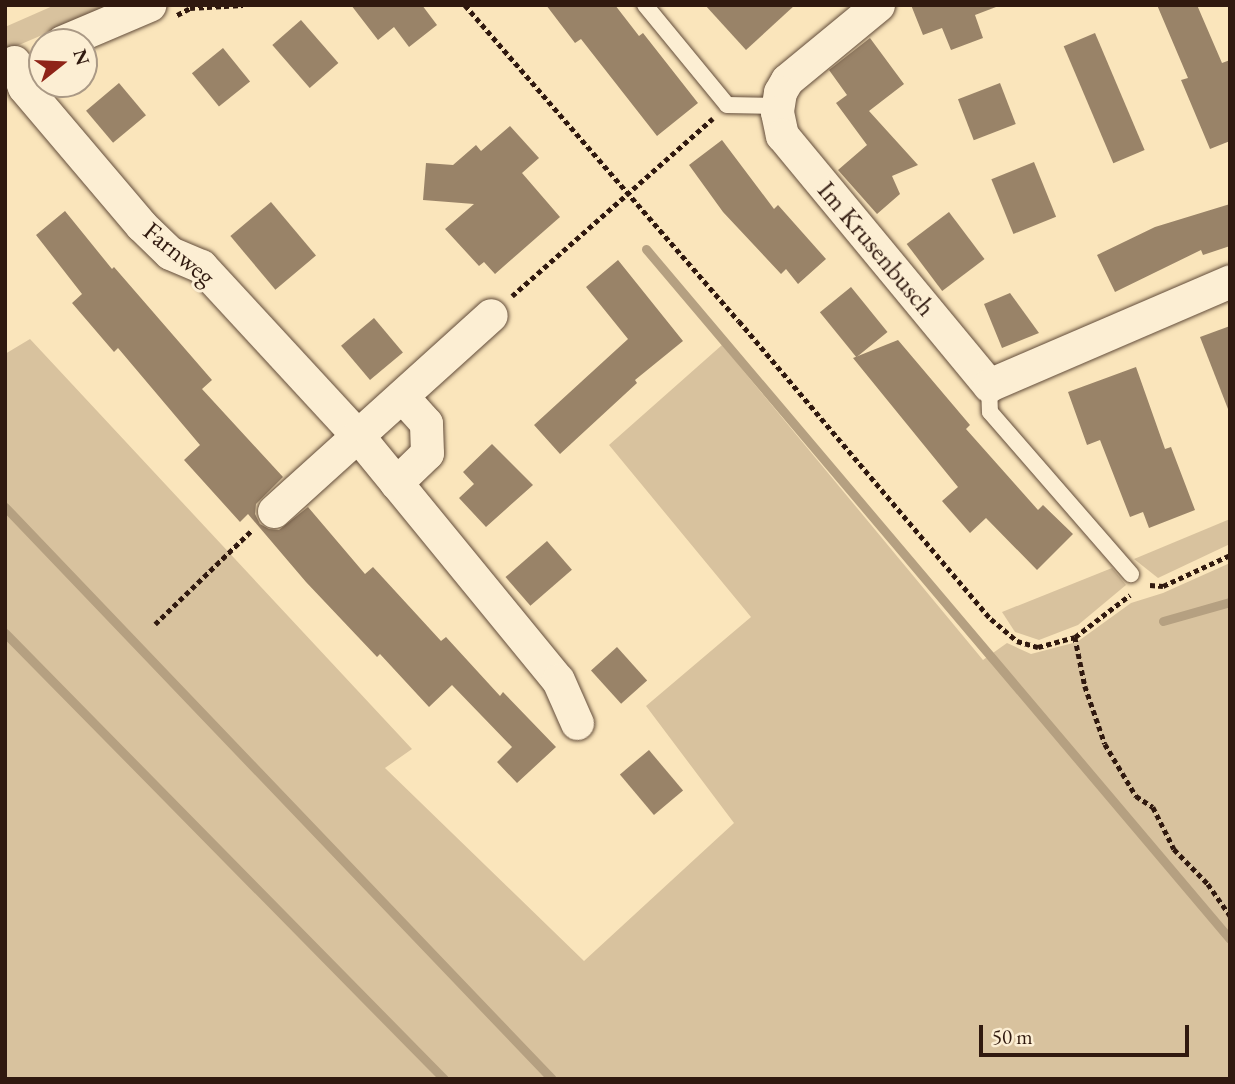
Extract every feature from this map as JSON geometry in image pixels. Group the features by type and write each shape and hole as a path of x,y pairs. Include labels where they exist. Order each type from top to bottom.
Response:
{"street":[{"path":"95,28 149,5"},
{"path":"778,106 780,92 787,80 862,10"},
{"name":"Farnweg","path":"21,60 24,87 141,225 170,253 201,266 358,436 558,680 577,723"},
{"name":"Im Krusenbusch","path":"778,106 782,135 989,385"},
{"path":"989,385 1230,281"},
{"path":"274,511 491,315"},
{"path":"396,483 427,453 426,423 402,396"}],"lane":[{"path":"645,5 727,105 778,106"},
{"name":"Im Krusenbusch","path":"989,385 990,412 1137,579"}],"path":[{"path":"190,8 243,5"},
{"path":"465,5 740,321 991,619 1017,641 1038,647 1075,637 1134,592"},
{"path":"491,315 727,105"},
{"path":"155,624 274,511"},
{"path":"1137,579 1163,586 1230,555"},
{"path":"1075,637 1085,686 1105,744 1136,796 1153,807 1174,849 1208,884 1230,916"}],"shaded area":[{"path":"55,5 112,5 58,28 28,28 28,41 5,51 5,27"},
{"path":"30,339 412,749 385,768 584,961 734,823 646,706 751,617 609,445 722,345 983,660 1007,643 1031,654 1077,642 1131,603 1163,593 1230,563 1230,1079 445,1079 5,629 5,354"},
{"path":"1230,519 1230,544 1158,578 1134,559"},
{"path":"1112,568 1126,585 1078,625 1039,640 1015,632 1002,612"},
{"path":"5,635 438,1079 5,1079"}],"building":[{"path":"351,5 422,5 437,25 409,47 394,27 378,40"},
{"path":"546,5 615,5 639,36 643,33 698,103 657,136 581,39 575,43"},
{"path":"705,5 795,5 746,50"},
{"path":"911,5 996,7 975,15 983,38 951,50 942,28 923,35"},
{"path":"1157,5 1197,5 1222,63 1230,60 1230,141 1210,149 1181,80 1188,78"},
{"path":"301,20 338,63 310,88 272,45"},
{"path":"1095,33 1145,150 1113,163 1064,46"},
{"path":"870,38 904,84 869,111 918,165 892,176 900,194 877,214 838,170 867,145 836,103 847,95 829,70"},
{"path":"223,48 250,81 219,107 192,73"},
{"path":"119,83 146,115 113,143 86,111"},
{"path":"1000,83 1016,124 974,140 958,99"},
{"path":"510,126 539,158 522,173 560,217 495,274 484,262 479,266 445,229 474,204 423,200 426,163 453,165 476,145 481,151"},
{"path":"722,140 774,209 778,205 826,259 798,284 786,269 781,274 723,212 689,165"},
{"path":"1034,162 1056,217 1013,234 991,179"},
{"path":"271,202 316,256 275,290 230,236"},
{"path":"1230,204 1230,246 1203,255 1201,250 1115,292 1097,255 1155,227"},
{"path":"65,211 112,269 114,267 212,380 202,389 283,477 256,504 255,514 260,524 279,530 308,507 365,574 373,567 441,641 446,637 500,696 503,692 556,747 517,783 497,762 512,747 452,685 429,707 380,654 377,657 306,582 248,514 240,522 184,460 200,445 118,348 114,352 72,303 82,294 36,235"},
{"path":"949,212 985,259 942,291 907,244"},
{"path":"618,260 683,341 635,380 637,383 560,454 534,425 628,339 586,287"},
{"path":"851,287 888,332 856,357 820,312"},
{"path":"1010,293 1039,333 1002,348 984,304"},
{"path":"374,318 403,352 370,380 341,346"},
{"path":"1230,326 1230,409 1228,409 1200,337"},
{"path":"898,340 970,425 966,429 1038,510 1043,505 1073,534 1037,570 986,518 970,533 942,501 958,487 853,358"},
{"path":"1136,367 1165,449 1171,447 1195,510 1149,528 1143,512 1130,517 1100,440 1087,445 1068,392"},
{"path":"492,444 533,485 486,527 459,498 474,484 463,472"},
{"path":"547,541 572,570 530,606 505,577"},
{"path":"617,647 647,680 621,704 591,670"},
{"path":"649,750 683,791 654,815 620,774"}],"waterway":[{"path":"646,249 1230,939"},
{"path":"5,507 552,1079"},
{"path":"1163,621 1230,602"},
{"path":"5,633 444,1079"}]}
